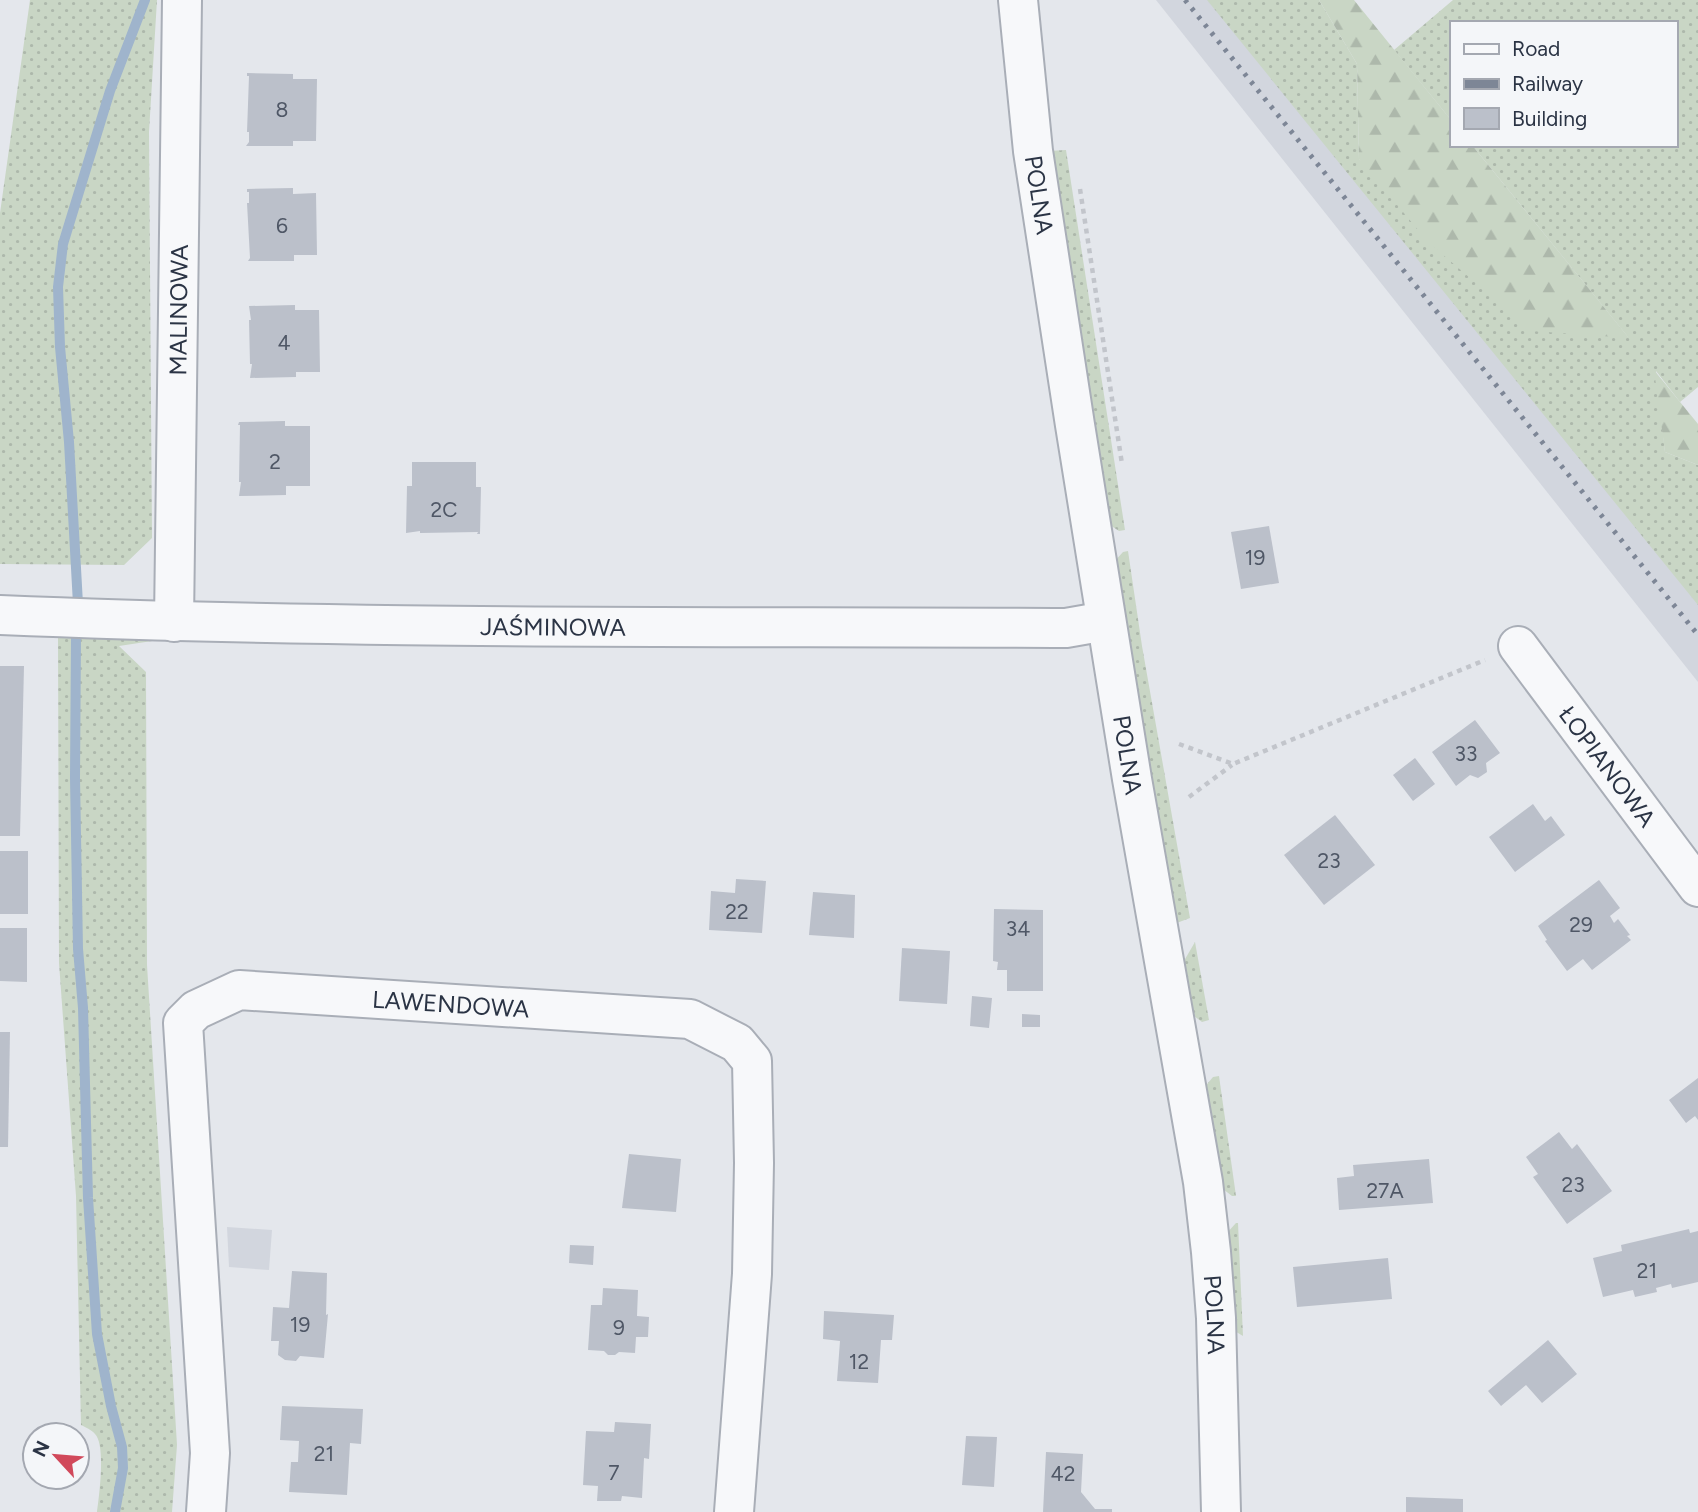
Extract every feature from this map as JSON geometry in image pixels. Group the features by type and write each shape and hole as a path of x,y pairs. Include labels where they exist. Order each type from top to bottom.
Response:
{"street":[{"name":"MALINOWA","path":"174,622 182,0"},
{"name":"POLNA","path":"1018,0 1033,151 1106,621 1203,1182 1216,1318 1221,1512"},
{"name":"JAŚMINOWA","path":"0,615 174,622 1066,628 1106,621"},
{"name":"ŁOPIANOWA","path":"1518,646 1698,887"},
{"name":"LAWENDOWA","path":"206,1512 210,1453 183,1023 196,1010 239,990 690,1019 737,1043 752,1061 754,1163 752,1274 734,1512"}],"path":[{"path":"1189,797 1233,764 1518,646"},
{"path":"1179,744 1233,764"}],"shaded area":[{"path":"1156,0 1216,0 1698,586 1698,682"},
{"path":"227,1227 272,1230 269,1270 229,1267"}],"green space":[{"path":"30,0 157,0 149,132 152,538 124,565 0,564 0,213"},
{"path":"1207,0 1319,0 1357,64 1359,159 1628,337 1474,147 1677,147 1677,21 1450,21 1450,119 1394,50 1453,0 1698,0 1698,387 1680,402 1656,371 1665,452 1698,465 1698,605"},
{"path":"1319,0 1354,0 1450,119 1450,147 1474,147 1629,338 1532,331 1428,242 1359,159 1357,64"},
{"path":"1066,150 1125,530 1119,531 1107,523 1049,151"},
{"path":"1654,370 1698,424 1698,465 1665,452"},
{"path":"1128,551 1190,918 1174,924 1113,563 1123,552"},
{"path":"58,638 172,638 119,646 146,672 147,965 177,1445 172,1512 97,1512 100,1449 98,1440 91,1431 91,1421 81,1421 76,1196 59,963"},
{"path":"1195,942 1209,1020 1202,1022 1190,1013 1181,966"},
{"path":"1219,1076 1236,1196 1219,1186 1203,1089 1213,1077"},
{"path":"1236,1223 1243,1336 1233,1330 1226,1234"}],"building":[{"path":"247,73 293,74 293,79 317,79 316,141 293,141 293,146 246,146 249,142"},
{"path":"293,188 293,194 316,193 317,255 294,255 294,261 248,261 247,189"},
{"path":"295,305 295,310 319,310 320,372 296,372 296,377 250,378 252,364 249,306"},
{"path":"285,421 285,426 310,426 310,486 286,486 286,495 239,496 239,422"},
{"path":"412,462 476,462 476,487 481,487 480,534 420,531 406,533 407,486 412,486"},
{"path":"1269,526 1279,583 1241,589 1231,532"},
{"path":"0,666 24,666 20,836 0,836"},
{"path":"1475,720 1500,753 1486,763 1487,772 1478,778 1470,775 1456,786 1432,752"},
{"path":"1415,758 1435,784 1413,801 1393,775"},
{"path":"1533,804 1545,821 1551,816 1565,835 1515,872 1489,837"},
{"path":"1335,815 1375,865 1324,905 1284,855"},
{"path":"0,851 28,851 28,914 0,914"},
{"path":"736,879 766,881 762,933 709,930 711,891 735,893"},
{"path":"1599,880 1620,908 1610,916 1614,923 1618,919 1631,940 1592,970 1583,959 1567,971 1545,941 1547,940 1538,926"},
{"path":"813,892 855,895 854,938 809,935"},
{"path":"994,909 1043,910 1043,991 1007,991 1007,970 997,970 998,962 993,961"},
{"path":"0,928 27,928 27,982 0,981"},
{"path":"902,948 950,951 947,1004 899,1001"},
{"path":"972,996 992,998 989,1028 970,1026"},
{"path":"1022,1014 1040,1015 1040,1027 1022,1027"},
{"path":"0,1032 10,1032 8,1147 0,1147"},
{"path":"1698,1078 1698,1120 1695,1116 1686,1123 1669,1100"},
{"path":"1559,1132 1572,1149 1577,1144 1612,1191 1567,1224 1533,1177 1538,1174 1526,1157"},
{"path":"629,1154 681,1159 676,1212 622,1208"},
{"path":"1429,1159 1433,1203 1339,1210 1337,1178 1354,1176 1353,1165"},
{"path":"1689,1229 1690,1233 1698,1231 1698,1282 1672,1288 1671,1284 1656,1288 1657,1292 1635,1297 1633,1290 1603,1297 1593,1258 1622,1251 1621,1245"},
{"path":"570,1245 594,1246 593,1265 569,1263"},
{"path":"1388,1258 1392,1299 1297,1307 1293,1267"},
{"path":"292,1271 327,1273 326,1315 328,1314 324,1358 300,1356 296,1361 285,1360 278,1355 279,1341 271,1341 273,1307 289,1308"},
{"path":"603,1288 638,1290 637,1316 649,1317 648,1337 636,1337 635,1353 619,1352 608,1355 604,1351 588,1350 591,1305 602,1305"},
{"path":"824,1311 894,1315 892,1340 881,1340 878,1383 837,1381 840,1341 823,1339"},
{"path":"1548,1340 1577,1374 1542,1403 1526,1385 1501,1406 1488,1391"},
{"path":"282,1406 363,1409 361,1444 350,1443 347,1495 289,1492 291,1462 298,1462 299,1441 280,1440"},
{"path":"615,1422 651,1424 649,1459 644,1458 642,1498 622,1496 621,1501 597,1501 598,1486 583,1485 586,1431 614,1432"},
{"path":"966,1436 997,1437 994,1487 962,1485"},
{"path":"1046,1452 1083,1454 1081,1492 1095,1509 1112,1509 1112,1512 1043,1512"},
{"path":"1406,1497 1463,1499 1463,1512 1406,1512"}],"waterway":[{"path":"78,604 58,287 63,244 110,91 145,0"},
{"path":"76,637 78,949 83,1008 88,1198 97,1334 122,1447 123,1468 115,1512"}],"railway":[{"path":"1185,0 1698,635"}]}
